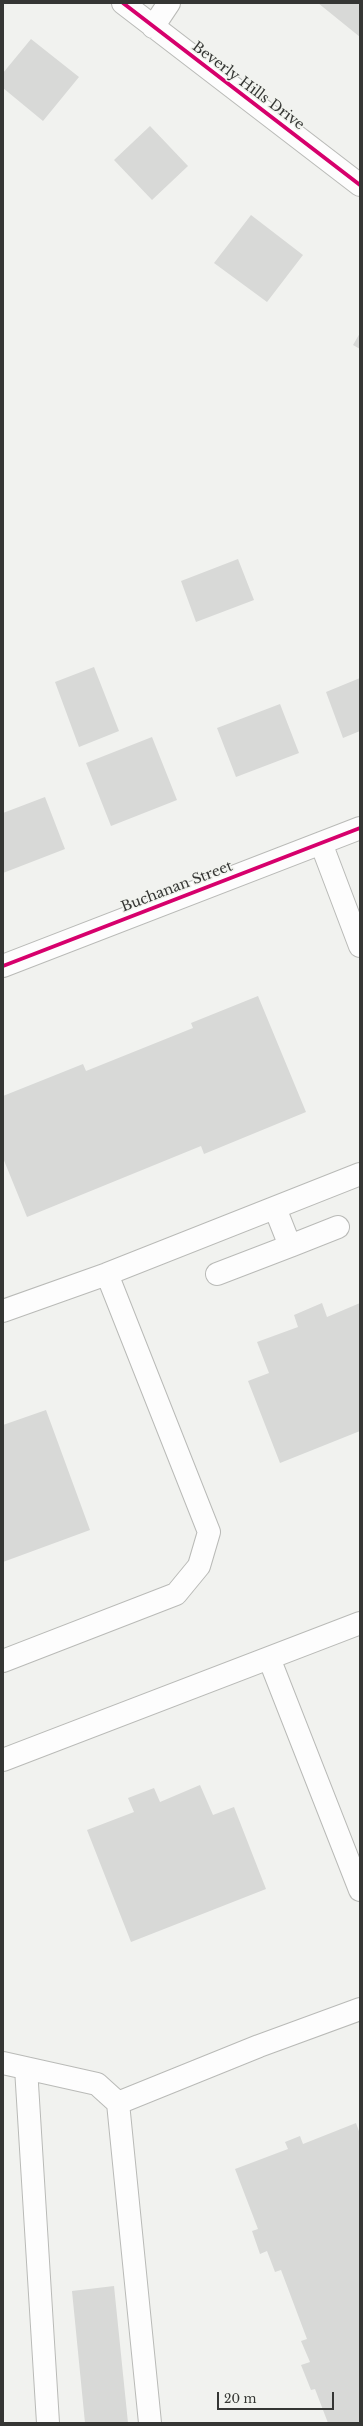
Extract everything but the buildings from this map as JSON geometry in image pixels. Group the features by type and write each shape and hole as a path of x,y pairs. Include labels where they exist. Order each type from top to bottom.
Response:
{"street":[{"name":"Beverly Hills Drive","path":"123,3 360,185"},
{"path":"153,27 169,3"},
{"name":"Buchanan Street","path":"3,966 360,828"},
{"path":"321,843 360,946"},
{"path":"3,1311 107,1274 360,1174"},
{"path":"275,1208 290,1246"},
{"path":"217,1274 338,1227"},
{"path":"3,1661 176,1594 199,1566 209,1532 107,1274"},
{"path":"3,1760 360,1623"},
{"path":"270,1658 360,1890"},
{"path":"118,2103 259,2046 360,2009"},
{"path":"3,2063 97,2084 118,2103 150,2423"},
{"path":"26,2068 48,2423"}],"cycle path":[{"path":"123,3 360,185"},
{"path":"3,966 360,828"}]}
